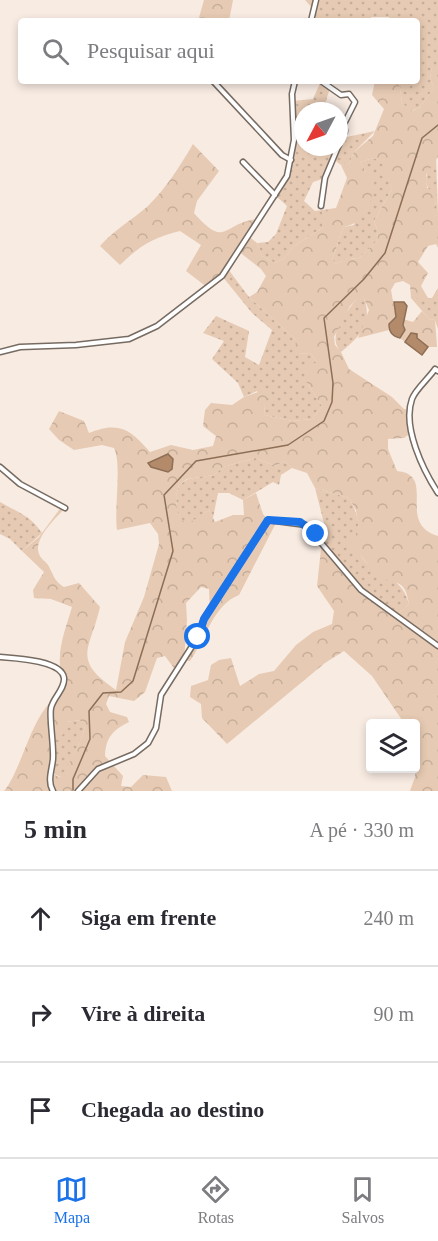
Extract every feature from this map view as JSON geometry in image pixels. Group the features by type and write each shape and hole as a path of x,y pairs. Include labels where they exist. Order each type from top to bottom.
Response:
{"street":[{"path":"312,18 316,0"},
{"path":"216,84 282,155 291,160"},
{"path":"0,352 20,347 129,339 157,326 222,276 287,176 294,140 292,94 294,84"},
{"path":"325,84 341,95 349,94 355,102 348,116"},
{"path":"321,206 325,178 334,156"},
{"path":"243,162 275,195"},
{"path":"438,371 435,369 416,392 410,410 412,432 426,474 438,493"},
{"path":"0,467 20,483 65,508"},
{"path":"78,791 98,769 134,754 148,743 156,728 161,695 198,637 204,619 268,520 306,525 361,590 438,646"},
{"path":"0,657 47,663 62,673 64,678 50,711 54,738 50,782 53,791"}],"green space":[{"path":"204,0 233,0 230,18 199,18"},
{"path":"305,0 438,0 438,67 432,68 430,78 434,88 419,108 411,111 402,103 399,84 420,84 420,18 316,18 312,16 313,9"},
{"path":"432,67 438,67 438,157 426,175 427,188 436,191 436,202 431,217 438,215 438,248 436,244 428,246 418,262 428,273 421,286 428,298 411,298 410,285 403,281 395,283 391,290 396,318 389,324 389,330 358,338 369,310 362,294 350,306 334,337 335,345 349,369 392,397 404,409 410,410 412,432 404,438 388,439 388,449 397,471 409,474 415,481 419,521 426,530 438,536 438,791 410,791 415,773 420,773 420,719 401,719 372,676 344,651 325,663 227,744 202,718 201,704 190,697 191,686 208,680 211,665 219,660 231,658 240,686 259,674 274,671 296,645 313,632 332,624 334,611 317,586 322,540 361,590 397,615 409,604 403,587 379,576 347,543 359,530 356,510 349,498 315,488 307,473 292,468 284,461 276,466 255,458 223,467 214,475 187,479 179,485 176,496 177,512 186,525 209,510 215,522 233,515 244,515 243,500 256,493 263,514 268,520 278,519 239,595 230,600 216,615 190,661 184,660 176,671 165,656 157,658 145,692 134,701 109,696 106,704 110,712 127,717 129,722 111,735 105,756 123,776 121,786 131,787 143,775 166,777 172,791 4,791 39,718 62,684 64,678 60,653 72,607 51,599 34,598 33,590 44,572 22,551 39,537 62,506 65,508 42,536 38,548 39,554 60,584 64,587 79,583 100,607 87,653 93,670 116,690 125,642 144,597 159,544 158,534 150,523 117,530 118,475 114,448 102,445 74,450 59,440 49,429 59,411 84,421 89,433 99,429 123,429 150,452 171,445 193,450 213,446 216,436 203,426 205,410 211,403 232,405 244,397 273,387 264,405 265,415 292,421 312,419 322,406 307,383 304,373 309,366 317,362 310,353 298,354 295,351 296,340 249,297 257,292 266,276 261,269 238,251 228,269 208,288 186,271 201,245 180,231 147,243 120,265 100,246 155,199 193,144 219,171 197,201 194,213 205,224 219,232 246,221 258,219 247,235 257,243 262,256 275,263 284,258 294,246 322,228 322,210 336,208 347,178 341,165 349,164 354,152 373,136 384,109 372,95 374,84 399,84 402,103 412,111 419,108 434,88 430,78","holes":["373,158 381,161 392,189 374,221 378,232 377,241 358,259 349,258 335,264 332,258 344,227 364,215 372,194 375,178 366,172 360,162","201,587 209,589 210,610 184,659 186,603","80,720 85,726 75,752 60,777 51,774 54,738 63,735 66,722"]},
{"path":"320,84 325,84 330,88 326,102 294,102 294,117 293,101 313,99"},
{"path":"375,131 354,152 349,164 341,165 333,159 325,178 313,182 304,201 315,211 322,210 322,228 294,246 284,258 275,263 262,256 257,243 268,242 276,234 287,206 275,195 287,176 294,140 294,156 348,156 348,137"},
{"path":"436,157 438,215 430,218 436,202 426,180"},
{"path":"373,158 382,161 392,189 374,221 378,232 377,241 358,259 350,258 335,264 332,258 342,231 344,227 354,225 366,172 360,162"},
{"path":"228,269 249,297 296,340 298,354 310,353 317,362 307,383 322,406 312,419 292,421 265,415 264,405 257,391 244,397 238,383 212,359 224,341 203,333 216,316 249,331 245,357 259,365 272,330 252,313 222,276"},
{"path":"438,288 438,329 435,320 429,319 411,298 432,298"},
{"path":"362,293 367,312 364,326 355,339 341,352 337,345 337,330 345,314"},
{"path":"422,311 429,319 435,320 437,347 428,347 417,338 417,334 411,333 405,342 400,338 405,330 403,319 413,322"},
{"path":"255,458 276,466 284,461 292,468 281,475 279,485 273,482 243,500 229,493 218,493 213,518 209,510 186,526 177,512 176,496 179,485 188,479 214,475 223,467"},
{"path":"315,488 349,498 358,520 359,552 364,560 392,579 405,593 409,604 397,615 361,590 316,534 325,527"},
{"path":"0,502 28,518 42,533 22,551 10,539 0,534"},
{"path":"81,720 85,726 84,730 67,767 61,777 51,773 54,738 65,722"}],"shaded area":[{"path":"394,302 404,302 407,306 403,325 405,330 400,338 393,335 389,327 396,317"},
{"path":"411,333 417,334 417,338 428,347 422,355 405,342"},
{"path":"168,454 173,459 172,469 168,472 151,467 148,463"}],"waterway":[{"path":"73,790 73,779 90,739 89,711 103,693 121,692 133,681 173,551 164,495 196,461 288,445 324,421 332,402 333,383 324,318 364,279 385,253 422,138 438,125"}],"route":[{"path":"198,637 204,619 268,520 300,522 316,534"}]}
